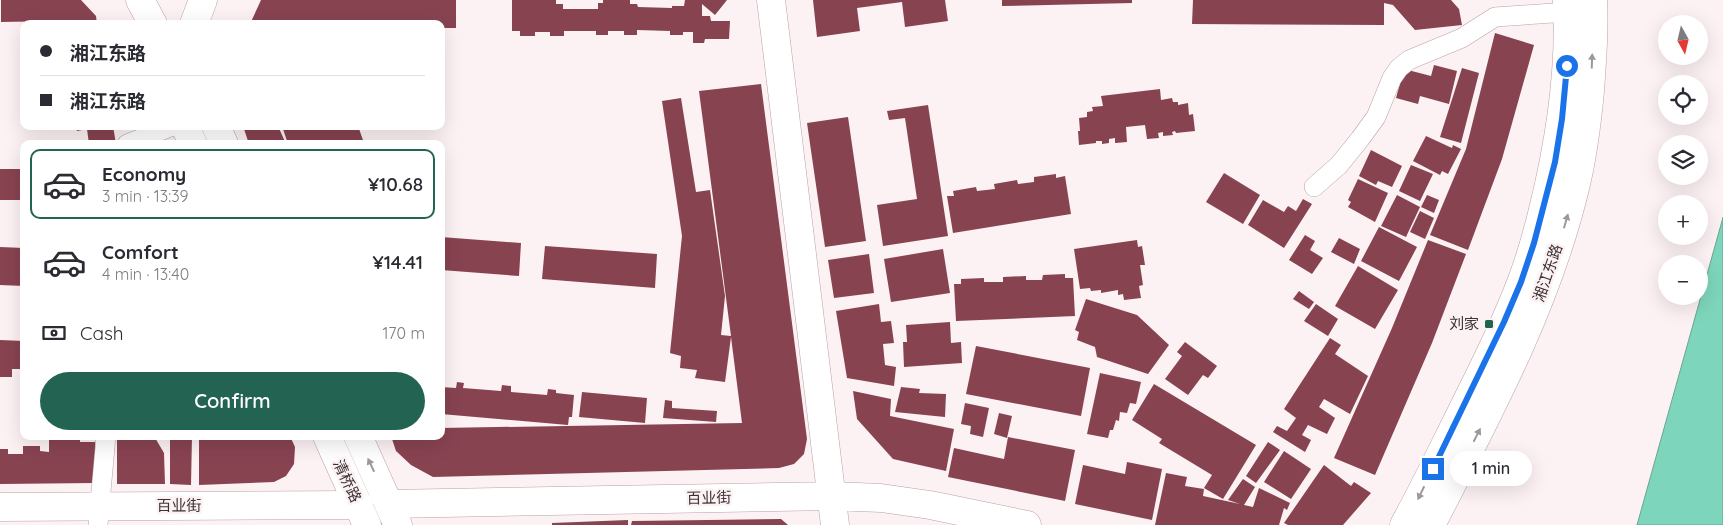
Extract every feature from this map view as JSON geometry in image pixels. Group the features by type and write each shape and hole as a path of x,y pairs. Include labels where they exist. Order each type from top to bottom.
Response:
{"street":[{"path":"140,0 152,20"},
{"path":"153,0 154,20"},
{"path":"184,0 186,20"},
{"path":"196,20 203,0"},
{"path":"771,0 835,525"},
{"name":"湘江东路","path":"1431,525 1511,367 1548,277 1563,230 1575,188 1586,129 1592,67 1593,0"},
{"path":"1314,187 1339,165 1360,139 1376,116 1392,78 1399,68 1409,60 1462,38 1495,17 1568,6"},
{"name":"湘江东路","path":"1404,525 1486,362 1521,282 1534,243 1555,162 1562,119 1567,66 1568,6"},
{"path":"137,140 163,130"},
{"path":"99,515 106,440"},
{"name":"清桥路","path":"329,440 363,515"},
{"name":"清桥路","path":"360,440 393,515"},
{"name":"百业街","path":"393,515 832,496 881,498 1027,525"},
{"name":"百业街","path":"0,506 99,515 363,515"}],"shaded area":[{"path":"1723,217 1723,525 1637,525 1699,305 1708,305 1708,271"}],"building":[{"path":"1,0 81,0 96,16 96,20 20,20 20,22 1,22"},
{"path":"261,0 456,0 456,28 445,28 445,20 252,20"},
{"path":"512,0 556,0 556,4 563,4 563,9 598,9 598,3 603,3 603,0 630,0 630,4 637,4 638,7 672,8 672,6 684,6 685,0 727,0 715,15 702,4 702,16 710,16 711,21 730,21 729,39 705,39 704,43 693,43 693,32 683,32 683,35 670,35 670,31 637,30 637,35 624,35 624,31 608,31 608,35 596,35 596,31 564,31 564,36 550,36 550,32 535,32 535,36 520,36 520,31 512,31"},
{"path":"813,0 945,0 948,21 905,27 902,2 857,8 860,31 817,37"},
{"path":"1002,0 1132,0 1132,3 1002,6"},
{"path":"1193,0 1451,0 1459,9 1462,25 1415,30 1393,5 1384,3 1384,25 1192,24"},
{"path":"1495,33 1534,45 1502,159 1468,250 1430,235 1466,149"},
{"path":"1434,65 1457,71 1449,104 1420,96 1418,104 1396,98 1404,69 1431,76"},
{"path":"1462,68 1479,73 1461,143 1440,137"},
{"path":"761,84 807,439 804,454 794,464 779,468 433,477 411,465 396,451 392,440 445,440 445,428 742,423 731,337 725,382 695,378 697,370 680,368 681,356 670,353 682,236 662,101 681,98 696,192 710,190 725,296 721,335 731,336 699,91"},
{"path":"1160,89 1161,100 1172,98 1173,102 1178,102 1178,105 1188,103 1189,115 1193,114 1195,131 1176,133 1175,131 1172,132 1173,135 1163,136 1163,132 1158,133 1159,138 1147,139 1145,125 1126,127 1127,142 1115,143 1115,138 1109,139 1109,143 1102,144 1102,141 1096,141 1096,143 1079,145 1079,118 1087,117 1087,112 1093,111 1092,107 1103,106 1101,96"},
{"path":"928,105 948,236 883,246 877,205 917,199 905,118 889,120 887,111"},
{"path":"848,117 866,241 825,247 807,123"},
{"path":"87,130 114,130 115,140 88,140"},
{"path":"244,130 280,130 284,140 248,140"},
{"path":"283,130 359,130 363,140 287,140"},
{"path":"1426,136 1452,148 1453,145 1461,149 1448,174 1442,171 1440,175 1413,161"},
{"path":"1371,150 1402,166 1392,187 1378,181 1376,185 1359,176"},
{"path":"1411,165 1433,174 1420,201 1399,191"},
{"path":"0,169 20,169 20,200 0,200"},
{"path":"1224,173 1260,195 1243,224 1206,202"},
{"path":"1056,174 1056,178 1065,176 1071,214 953,233 947,196 954,196 953,191 976,187 977,191 995,189 994,184 1017,180 1018,184 1034,182 1034,177"},
{"path":"1358,179 1388,193 1375,222 1348,207 1351,202 1348,200"},
{"path":"1397,195 1420,207 1406,237 1381,226"},
{"path":"1427,195 1439,200 1434,213 1421,207"},
{"path":"1303,199 1312,204 1284,248 1248,225 1263,200 1284,212 1288,206 1296,211"},
{"path":"1420,211 1434,218 1425,239 1410,232"},
{"path":"1379,227 1417,247 1399,281 1361,261"},
{"path":"1305,235 1315,241 1310,250 1323,258 1312,274 1289,260"},
{"path":"445,237 521,243 519,276 445,270"},
{"path":"1339,238 1360,249 1354,264 1331,252"},
{"path":"1137,240 1138,247 1142,246 1145,265 1140,265 1143,285 1139,286 1141,298 1124,300 1123,294 1118,295 1118,290 1101,293 1101,290 1080,289 1074,249"},
{"path":"1428,240 1466,254 1432,343 1375,475 1334,458 1392,328"},
{"path":"545,246 657,254 655,288 542,279"},
{"path":"0,247 20,248 20,286 0,285"},
{"path":"943,249 950,293 891,302 884,259"},
{"path":"869,254 874,293 834,298 828,260"},
{"path":"1358,266 1398,290 1375,329 1335,306"},
{"path":"1065,274 1065,278 1073,278 1075,316 956,321 954,284 961,284 961,279 984,278 984,282 1003,282 1003,277 1026,276 1026,280 1042,280 1043,275"},
{"path":"1299,291 1314,302 1309,309 1293,299"},
{"path":"1086,299 1137,315 1169,345 1148,374 1097,357 1095,347 1077,340 1079,332 1075,330"},
{"path":"879,304 881,322 891,321 894,343 883,344 885,365 896,367 894,386 847,378 836,311"},
{"path":"1316,304 1338,319 1328,336 1304,321"},
{"path":"950,322 951,343 961,342 962,363 904,367 903,342 907,342 906,325"},
{"path":"1330,338 1341,345 1335,354 1368,376 1350,414 1324,399 1319,407 1335,418 1327,434 1308,425 1302,435 1311,440 1305,452 1273,432 1277,426 1287,431 1296,418 1284,409"},
{"path":"0,340 20,341 20,369 12,369 12,377 0,377"},
{"path":"1185,342 1217,366 1208,378 1203,375 1188,395 1165,379 1182,356 1177,352"},
{"path":"976,346 1090,368 1081,416 966,394"},
{"path":"1100,373 1141,382 1136,404 1130,403 1127,413 1120,412 1119,421 1116,420 1108,438 1087,434"},
{"path":"457,382 464,383 463,388 501,391 502,385 511,386 511,392 547,395 548,389 556,390 556,393 574,395 572,417 569,417 568,425 445,414 445,387 456,388"},
{"path":"1154,384 1256,445 1223,499 1204,488 1212,475 1159,443 1162,439 1132,420"},
{"path":"901,387 920,389 919,393 946,394 945,417 895,412"},
{"path":"853,391 891,399 890,416 954,429 946,471 893,459 857,419"},
{"path":"582,392 647,398 645,423 579,417"},
{"path":"665,400 672,401 672,408 717,411 716,422 663,418"},
{"path":"965,403 989,408 983,437 970,434 971,426 961,424"},
{"path":"999,413 1012,416 1007,438 994,434"},
{"path":"1008,437 1075,450 1065,501 948,477 954,448 1004,459"},
{"path":"49,440 95,442 95,483 0,484 0,449 8,449 8,454 23,454 23,446 40,446 40,451 49,452"},
{"path":"117,440 156,440 164,453 165,484 117,484"},
{"path":"170,440 192,440 191,485 170,484"},
{"path":"199,440 292,440 295,447 294,464 286,476 274,482 199,485"},
{"path":"1268,442 1280,450 1256,483 1246,476"},
{"path":"1284,451 1311,469 1291,499 1264,482"},
{"path":"1127,462 1162,469 1152,520 1075,504 1083,465 1125,474"},
{"path":"1324,465 1351,486 1354,482 1371,493 1343,525 1288,525 1284,523"},
{"path":"1166,473 1187,477 1185,486 1204,489 1203,496 1240,504 1228,500 1243,479 1255,487 1244,505 1253,507 1259,488 1290,503 1287,510 1284,508 1279,525 1155,525"},
{"path":"781,519 788,525 631,525 632,521"},
{"path":"628,520 628,525 552,525 552,523"}],"place":[{"name":"刘家","path":"1489,324"}],"route":[{"path":"1433,469 1504,322 1521,282 1534,243 1555,162 1562,119 1567,66"}]}
